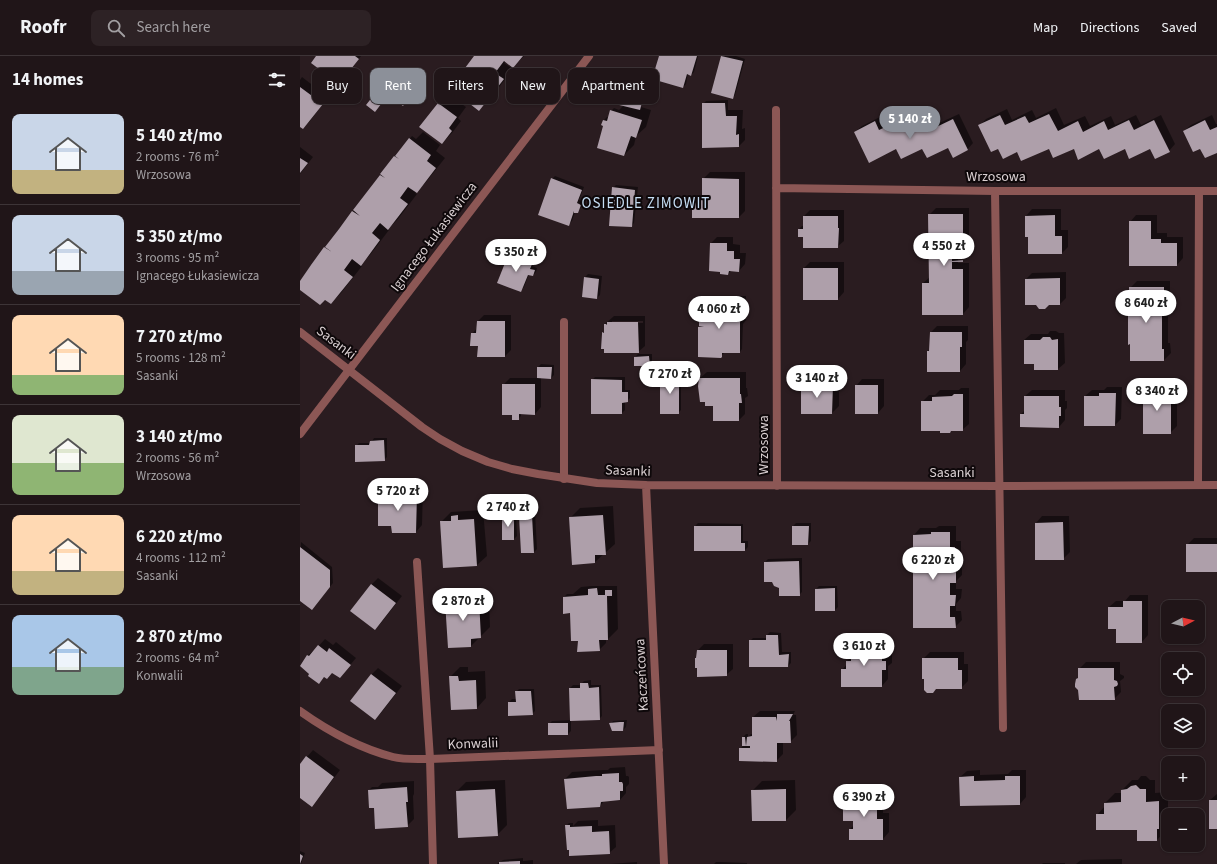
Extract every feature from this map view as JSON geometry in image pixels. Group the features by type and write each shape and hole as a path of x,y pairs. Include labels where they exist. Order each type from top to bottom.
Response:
{"street":[{"name":"Ignacego Łukasiewicza","path":"300,434 589,56"},
{"name":"Wrzosowa","path":"776,110 777,486"},
{"name":"Wrzosowa","path":"776,188 994,191 1217,191"},
{"path":"994,191 1003,728"},
{"path":"1198,485 1199,191"},
{"path":"564,322 564,479"},
{"name":"Sasanki","path":"300,332 390,403 440,439 462,451 488,462 512,469 564,479 596,483 646,485 1217,485"},
{"name":"Kaczeńcowa","path":"646,485 664,864"},
{"path":"417,562 430,759 433,864"},
{"name":"Konwalii","path":"300,711 330,731 369,749 394,757 412,759 659,750"}],"building":[{"path":"316,56 355,56 359,59 352,68 318,68 311,63"},
{"path":"474,56 523,56 513,68 504,61 498,69 465,68"},
{"path":"659,56 697,56 691,76 687,74 683,88 659,81 659,68 655,68"},
{"path":"721,56 743,61 733,99 711,93"},
{"path":"498,75 504,79 498,87"},
{"path":"300,87 312,96 312,104 323,104 303,129 300,127"},
{"path":"370,100 370,104 381,104 375,112 366,105"},
{"path":"702,103 725,103 726,116 737,116 736,135 739,134 739,147 702,148"},
{"path":"437,104 457,117 449,128 452,131 442,144 419,127"},
{"path":"470,104 484,104 479,111"},
{"path":"615,104 642,104 640,110"},
{"path":"610,110 642,120 636,138 631,136 624,156 597,148 603,126 601,125 603,120 607,121"},
{"path":"1049,114 1058,131 1078,121 1083,132 1104,121 1108,130 1129,120 1134,130 1154,120 1170,152 1155,159 1150,149 1129,159 1125,149 1104,159 1099,149 1078,160 1074,149 1053,158 1049,149 1021,161 1017,152 1003,159 998,149 991,152 978,125 1000,115 1005,125 1025,116 1029,123"},
{"path":"953,119 968,150 953,158 948,148 927,158 922,149 901,159 896,149 869,163 854,132 875,121 879,130 900,120 906,130 926,121 930,130"},
{"path":"1205,120 1210,130 1217,127 1217,153 1205,158 1200,149 1193,152 1183,131"},
{"path":"409,138 431,155 427,161 436,168 417,193 408,187 400,198 408,204 388,230 380,223 372,233 380,240 361,266 352,259 344,270 353,277 331,304 325,300 320,305 300,290 300,281 324,247 332,252 325,247 352,211 360,216 353,210 380,175 385,178 380,174 394,156 399,159 395,156"},
{"path":"300,158 308,163 300,173"},
{"path":"551,178 582,190 577,203 581,205 578,213 574,213 574,211 569,226 538,215"},
{"path":"702,178 739,179 739,218 692,218 692,199 702,200"},
{"path":"612,187 635,190 632,227 609,226"},
{"path":"928,214 963,214 963,254 952,254 952,261 963,260 963,262 952,262 952,269 963,269 963,315 922,315 922,283 929,283"},
{"path":"1055,215 1055,236 1062,236 1062,254 1028,254 1028,237 1025,237 1025,216"},
{"path":"803,216 838,216 838,248 803,248 803,237 798,237 798,229 803,229"},
{"path":"1129,221 1151,221 1151,239 1161,239 1161,243 1177,243 1177,266 1129,266"},
{"path":"710,243 727,243 727,251 734,251 734,259 740,259 739,272 729,271 728,275 720,274 720,272 709,271"},
{"path":"509,253 533,262 530,269 535,270 533,276 528,275 521,292 497,283"},
{"path":"803,268 838,268 838,300 803,300"},
{"path":"584,277 599,279 597,299 582,297"},
{"path":"1060,278 1060,305 1049,305 1045,309 1039,309 1036,305 1025,305 1025,279"},
{"path":"1129,287 1164,287 1164,300 1162,300 1162,349 1164,349 1164,361 1130,361 1130,344 1128,345"},
{"path":"704,302 740,302 740,353 722,353 721,358 698,357 698,327 704,326 699,326 699,314 704,313"},
{"path":"477,321 505,321 505,357 477,357 478,346 470,345 471,333 476,333"},
{"path":"607,322 638,322 639,353 604,353 604,349 601,349 602,332 604,333 604,324 607,325"},
{"path":"930,332 962,332 962,347 960,347 960,372 927,372 927,351 929,351"},
{"path":"1043,337 1050,337 1052,340 1058,339 1058,370 1034,370 1034,364 1024,364 1024,340 1040,340"},
{"path":"649,356 650,366 634,366 634,357"},
{"path":"537,367 552,367 551,379 537,378"},
{"path":"660,376 679,376 679,414 660,414"},
{"path":"699,378 740,378 740,394 742,403 739,403 739,421 713,421 713,406 705,406 705,402 700,402 698,386"},
{"path":"591,379 622,380 622,392 628,392 628,402 622,403 622,414 591,414"},
{"path":"502,384 535,384 535,415 519,414 519,420 512,420 512,415 502,415"},
{"path":"801,385 833,385 832,414 801,414"},
{"path":"855,385 878,385 878,414 855,414"},
{"path":"1143,390 1171,390 1171,434 1143,434"},
{"path":"1099,393 1116,393 1115,426 1084,426 1084,396 1099,396"},
{"path":"954,394 963,394 963,431 940,433 940,431 921,431 921,401 932,401 932,397 952,396"},
{"path":"1024,396 1059,396 1061,416 1059,416 1059,428 1020,427 1020,414 1024,414"},
{"path":"384,440 385,461 355,462 355,445 369,445 370,441"},
{"path":"378,494 417,494 416,533 392,533 391,526 378,526"},
{"path":"458,515 458,520 474,519 477,566 443,568 440,521 451,521 451,516"},
{"path":"532,515 534,553 521,553 519,516"},
{"path":"603,515 606,555 595,555 595,563 572,565 569,517"},
{"path":"502,517 514,517 514,540 502,540"},
{"path":"1063,522 1064,560 1035,560 1035,523"},
{"path":"694,526 741,526 741,543 745,543 745,551 694,551"},
{"path":"792,526 809,526 808,545 792,545"},
{"path":"931,532 950,532 950,547 955,547 955,560 950,560 950,572 956,572 956,583 950,583 950,595 956,595 955,606 950,606 950,617 955,617 956,628 913,628 913,535 931,534"},
{"path":"1186,544 1217,544 1217,572 1186,572"},
{"path":"300,547 330,570 330,587 312,610 300,601"},
{"path":"799,561 800,596 779,596 779,588 774,586 772,582 764,582 764,562"},
{"path":"371,584 396,603 375,630 350,611"},
{"path":"597,588 598,595 605,595 605,590 612,590 612,596 607,596 608,640 599,640 600,651 577,652 578,641 571,641 570,613 563,614 563,597 588,595 588,589"},
{"path":"835,588 835,611 815,611 815,589"},
{"path":"479,599 481,638 471,639 471,647 448,648 445,601"},
{"path":"1123,601 1142,601 1142,643 1116,643 1116,629 1108,629 1108,607 1123,607"},
{"path":"766,635 778,635 779,655 789,654 788,667 749,667 749,640 766,640"},
{"path":"864,640 870,641 873,644 882,644 882,661 886,661 886,670 882,670 882,687 841,687 841,669 846,669 846,661 851,661 851,646 861,646"},
{"path":"318,645 327,652 329,648 351,665 340,678 332,673 327,679 324,677 319,684 308,676 309,674 300,666 307,655 309,656"},
{"path":"697,650 727,650 727,676 697,677 695,658"},
{"path":"922,658 958,658 958,670 962,670 962,689 936,689 933,693 927,693 924,690 924,679 922,679"},
{"path":"1078,668 1114,668 1114,680 1117,681 1118,684 1114,687 1115,700 1079,700 1078,690 1075,687 1076,679 1078,678"},
{"path":"371,674 396,693 375,720 350,701"},
{"path":"449,676 458,676 459,681 476,680 477,709 451,710"},
{"path":"580,683 588,683 589,688 599,687 600,720 570,721 569,688 580,688"},
{"path":"515,691 531,691 533,715 508,716 508,702 516,702"},
{"path":"777,714 793,714 789,721 791,743 777,743 777,762 739,761 739,748 750,748 750,746 746,746 747,737 752,736 752,717 776,717 777,721"},
{"path":"624,722 623,731 612,731 609,723"},
{"path":"548,723 568,723 568,735 548,735"},
{"path":"742,737 745,737 746,746 742,746"},
{"path":"306,756 334,777 312,807 300,798 300,764"},
{"path":"619,773 619,782 622,782 623,784 623,791 620,791 620,800 601,802 600,807 567,809 564,779"},
{"path":"974,776 974,781 1005,780 1005,776 1020,776 1020,805 960,806 959,777"},
{"path":"1136,785 1140,789 1146,789 1146,802 1159,801 1159,829 1157,829 1157,841 1137,841 1137,830 1096,830 1096,814 1104,814 1104,803 1121,802 1121,790"},
{"path":"407,787 408,802 406,802 408,827 375,829 374,808 369,808 368,790"},
{"path":"495,789 498,836 458,838 456,791"},
{"path":"786,789 786,821 752,821 751,790"},
{"path":"849,796 881,796 881,807 877,807 877,819 883,819 883,840 849,840 849,829 853,829 853,821 843,821 843,806 849,806"},
{"path":"1209,800 1217,800 1217,829 1209,829"},
{"path":"565,825 570,825 570,827 592,826 592,832 609,831 610,854 569,856 569,850 567,850"},
{"path":"300,854 303,856 300,864"},
{"path":"520,861 520,864 499,864 499,862"}],"district":[{"name":"OSIEDLE ZIMOWIT","path":"646,203"}]}
